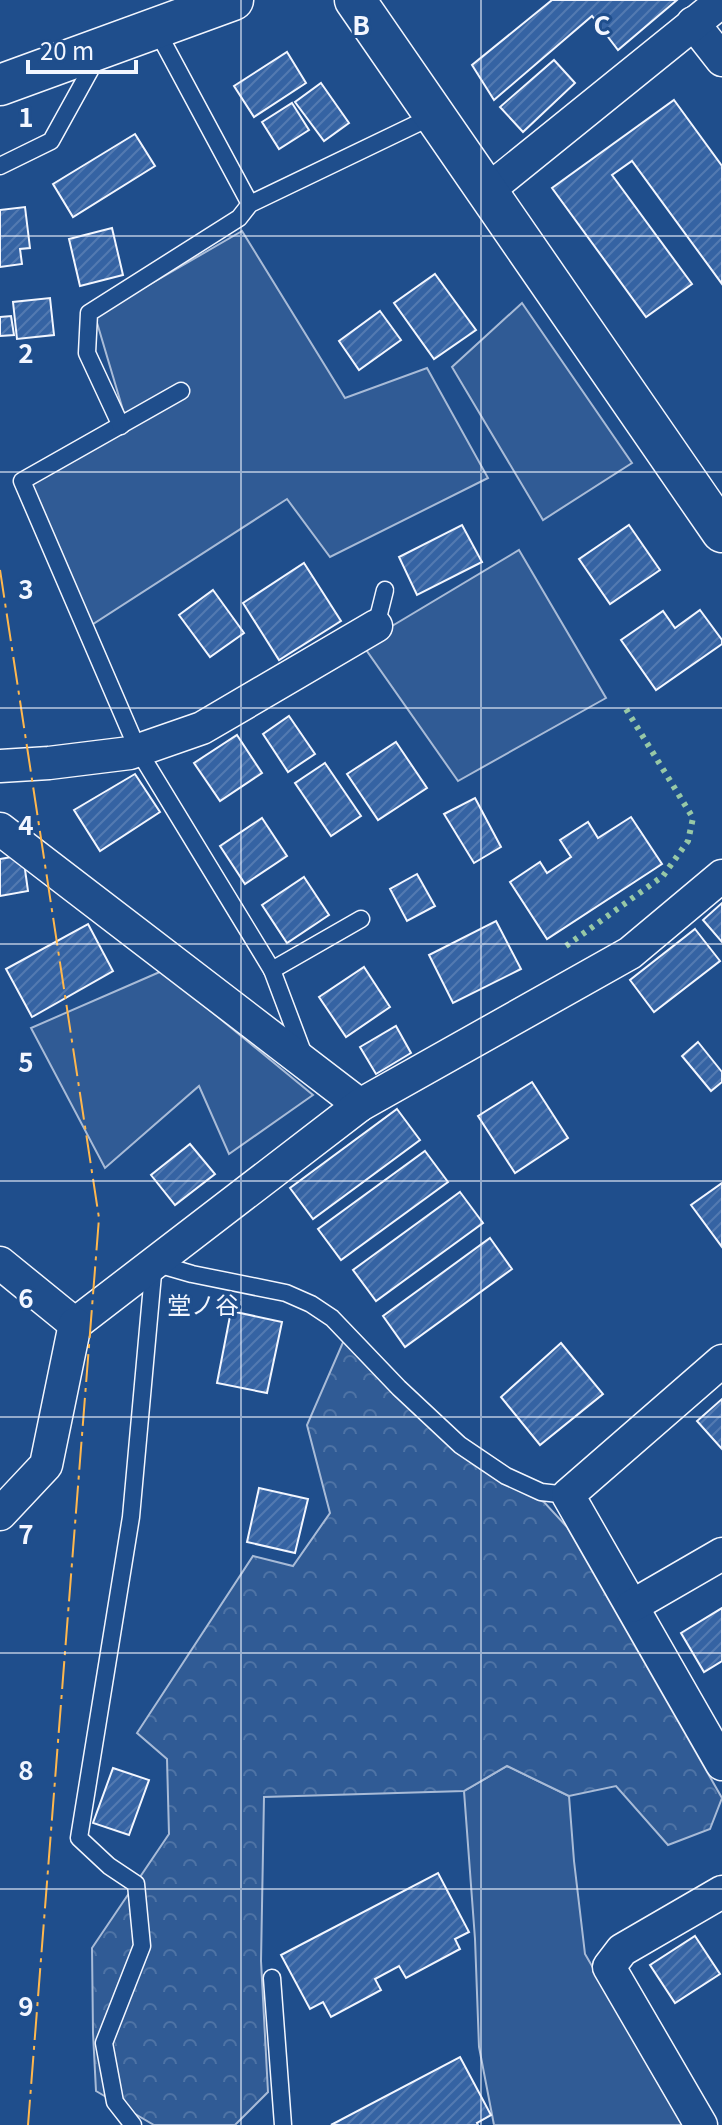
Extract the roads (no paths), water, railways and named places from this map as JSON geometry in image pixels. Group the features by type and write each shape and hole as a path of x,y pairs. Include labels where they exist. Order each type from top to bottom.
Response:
{"street":[{"path":"0,85 233,0"},
{"path":"355,0 722,532"},
{"path":"487,191 722,1"},
{"path":"693,23 722,60"},
{"path":"0,766 130,753 202,728 376,626"},
{"path":"0,829 360,1105"},
{"path":"0,1514 46,1465 75,1324 360,1105 630,953 722,876"},
{"path":"0,1263 75,1324"},
{"path":"722,1361 568,1495 722,1764"},
{"path":"632,1606 722,1554"},
{"path":"701,2125 609,1967 622,1950 722,1892"}],"lane":[{"path":"156,28 250,204"},
{"path":"0,166 51,141 103,48"},
{"path":"121,426 87,353 89,313 239,218 250,204 434,115"},
{"path":"181,391 22,481 138,750 272,970 308,1066"},
{"path":"376,626 385,590"},
{"path":"272,970 361,919"},
{"path":"133,2125 115,2102 104,2043 142,1946 136,1884 109,1866 79,1838 131,1517 154,1263 286,1293 311,1304 339,1325 399,1388 460,1445 485,1463 530,1487 541,1492 568,1495"},
{"path":"272,1978 283,2125"}],"district":[{"name":"堂ノ谷","path":"203,1306"}]}
